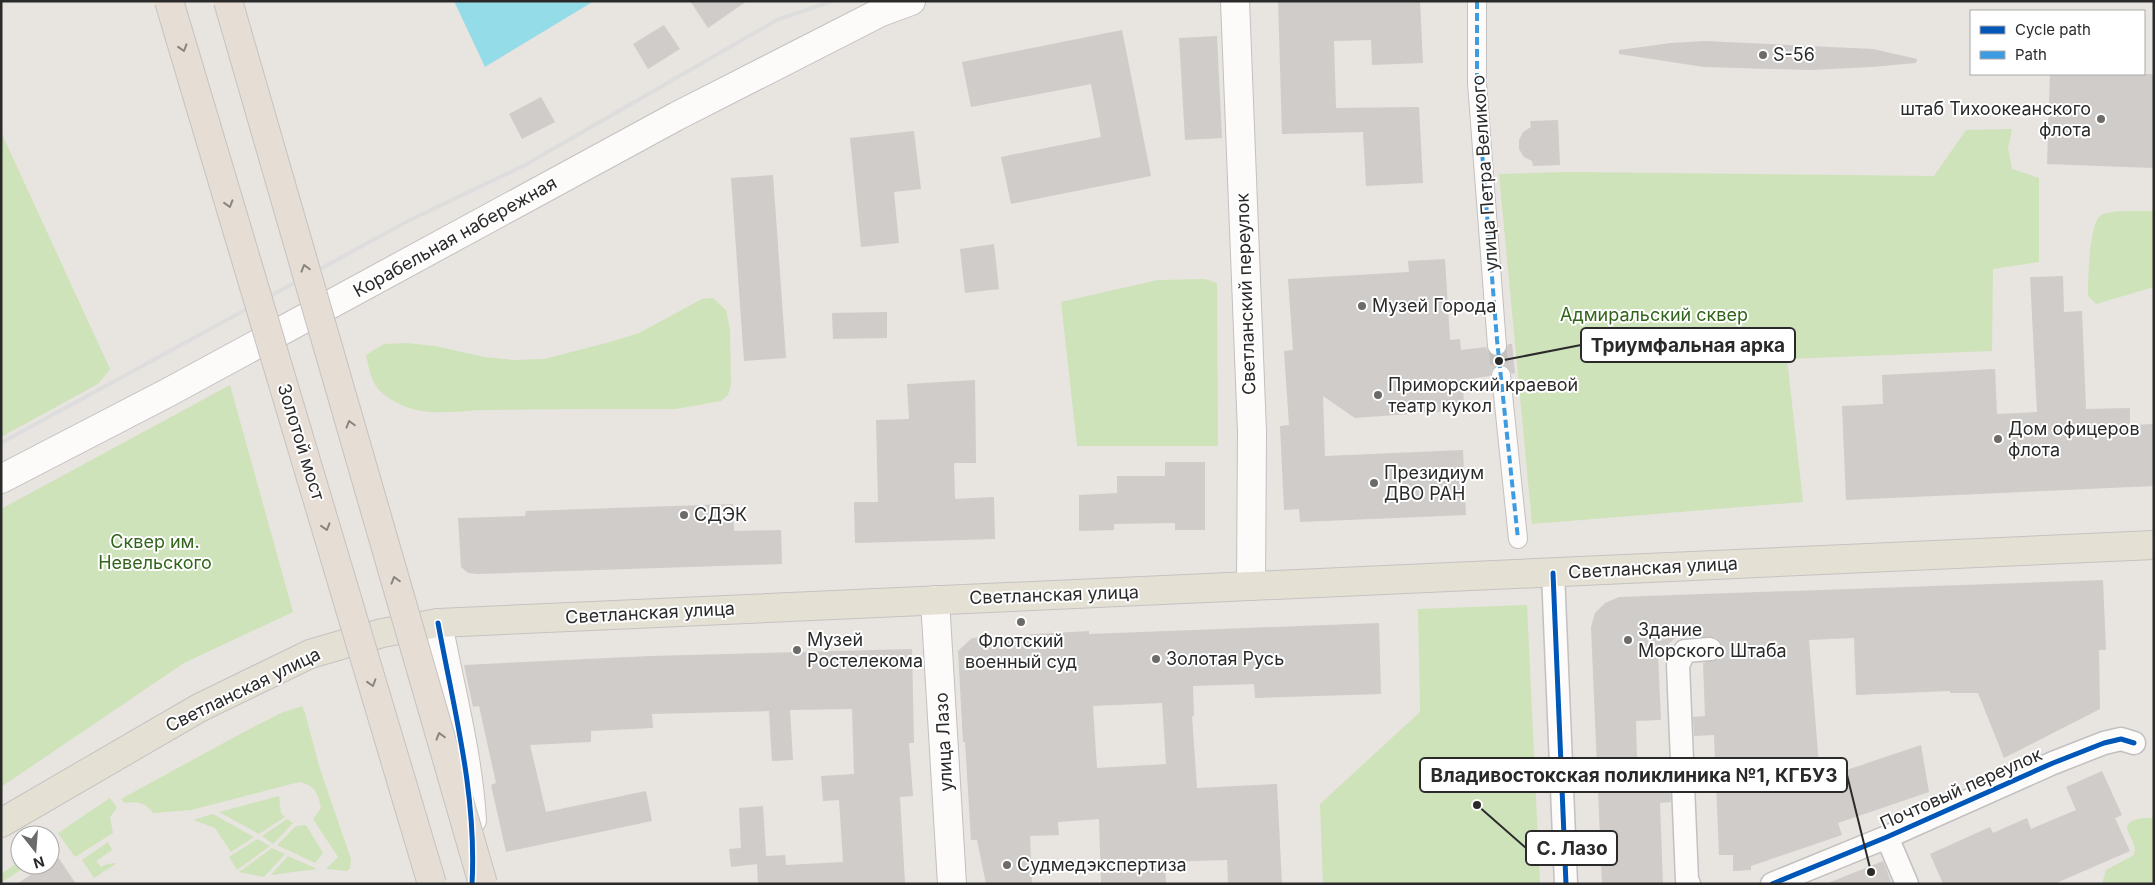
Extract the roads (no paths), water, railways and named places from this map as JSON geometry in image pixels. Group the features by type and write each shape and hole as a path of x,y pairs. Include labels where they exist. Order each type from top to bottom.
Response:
{"highway":[{"name":"Золотой мост","path":"169,1 432,884"},
{"path":"228,1 483,884"}],"main road":[{"name":"Корабельная набережная","path":"1,479 178,388 677,116 881,12 910,1"},
{"name":"Светланский переулок","path":"1235,1 1252,432 1251,586"},
{"name":"Светланская улица","path":"1,823 199,708 310,654 382,633 438,623 2154,545"},
{"name":"улица Лазо","path":"935,600 952,884"},
{"path":"438,623 467,774 473,849 472,884"}],"street":[{"name":"улица Петра Великого","path":"1477,1 1477,84 1497,346"},
{"path":"1500,375 1518,539"},
{"path":"1553,573 1566,884"},
{"path":"1689,884 1687,880 1678,665 1685,652 1710,649"},
{"name":"Почтовый переулок","path":"1772,884 1887,837 2053,763 2104,743 2121,739 2134,743"},
{"path":"1887,837 1907,884"}],"water":[{"path":"454,1 594,1 485,67"}],"tunnel":[{"path":"1497,346 1501,375"}],"railway":[{"path":"1,443 408,221 525,165 777,20 832,1"}],"place":[{"name":"S-56","path":"1763,55"},
{"name":"штаб Тихоокеанского флота","path":"2101,119"},
{"name":"Музей Города","path":"1362,306"},
{"name":"Триумфальная арка","path":"1499,361"},
{"name":"Приморский краевой театр кукол","path":"1378,395"},
{"name":"Дом офицеров флота","path":"1998,439"},
{"name":"Президиум ДВО РАН","path":"1374,483"},
{"name":"СДЭК","path":"684,515"},
{"name":"Флотский военный суд","path":"1021,622"},
{"name":"Здание Морского Штаба","path":"1628,640"},
{"name":"Музей Ростелекома","path":"797,650"},
{"name":"Золотая Русь","path":"1156,659"},
{"name":"С. Лазо","path":"1477,805"},
{"name":"Судмедэкспертиза","path":"1007,865"},
{"name":"Владивостокская поликлиника №1, КГБУЗ","path":"1871,872"}],"park label":[{"name":"Адмиральский сквер","path":"1654,315"},
{"name":"Сквер им. Невельского","path":"155,552"}]}
